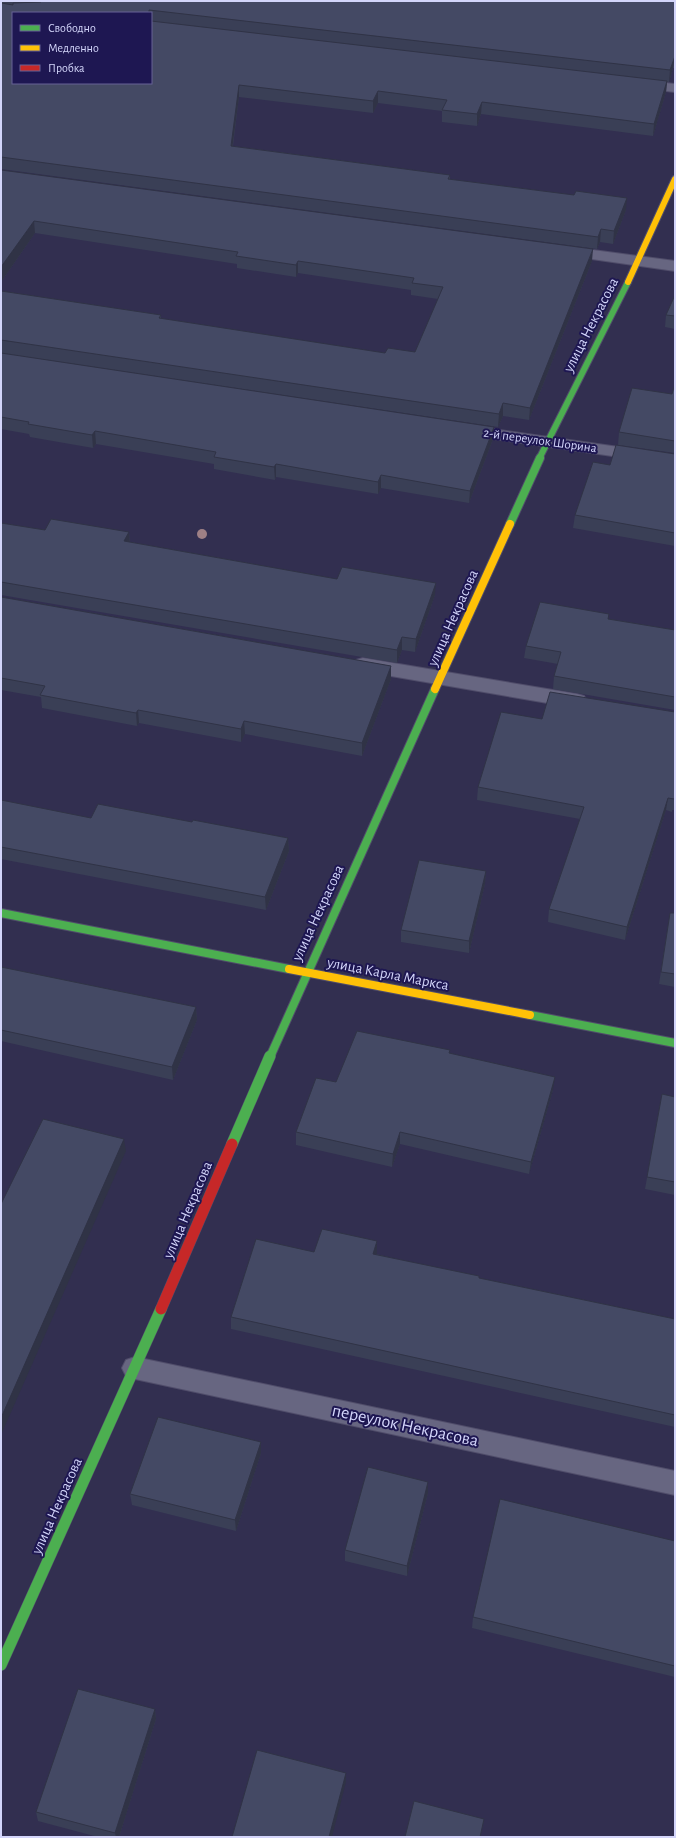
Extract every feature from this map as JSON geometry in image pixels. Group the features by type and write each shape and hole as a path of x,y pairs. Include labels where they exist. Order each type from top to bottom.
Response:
{"street":[{"path":"619,82 675,88"},
{"name":"улица Некрасова","path":"1,1665 135,1368 306,972 441,679 547,442 639,261 675,180"},
{"path":"545,249 675,266"},
{"name":"2-й переулок Шорина","path":"446,427 675,460"},
{"path":"347,662 597,704"},
{"name":"улица Карла Маркса","path":"1,913 675,1043"},
{"name":"переулок Некрасова","path":"135,1368 675,1484"}],"building":[{"path":"675,1 675,56 670,70 149,10 149,12 12,12 12,84 152,84 152,21 667,81 654,124 482,102 477,114 442,110 447,100 378,91 373,101 239,85 231,146 450,175 448,179 574,195 576,191 627,198 614,231 601,229 598,237 1,157 1,3 13,5 13,3"},
{"path":"1,170 593,249 530,408 503,403 499,414 1,340 1,291 161,315 159,318 385,353 388,348 415,352 443,287 412,283 414,278 298,261 296,265 236,256 238,252 34,221 1,267"},
{"path":"675,295 675,316 666,315"},
{"path":"1,353 494,427 470,491 381,475 378,482 276,464 274,467 214,457 216,452 95,431 92,435 28,424 29,422 1,417"},
{"path":"674,387 675,441 619,432 632,388 672,394"},
{"path":"616,445 675,454 675,533 575,515 593,462 610,465"},
{"path":"51,519 129,532 124,541 337,579 342,567 436,583 416,639 402,637 397,650 1,582 1,523 45,530"},
{"path":"1,597 391,666 362,743 244,721 241,729 138,710 136,713 40,695 45,686 1,678"},
{"path":"540,602 609,614 608,619 675,630 675,697 554,676 561,652 526,646"},
{"path":"550,692 675,712 675,797 674,799 668,798 627,927 549,909 584,807 478,787 501,712 542,719"},
{"path":"1,800 91,818 98,804 288,838 265,897 1,847"},
{"path":"419,860 486,871 469,941 401,930"},
{"path":"670,913 675,913 675,974 661,972"},
{"path":"1,967 196,1007 172,1067 1,1030"},
{"path":"357,1031 450,1050 449,1053 555,1077 531,1162 400,1132 393,1154 296,1132 316,1078 336,1082"},
{"path":"662,1094 675,1097 675,1182 647,1177"},
{"path":"43,1119 124,1139 1,1418 1,1204"},
{"path":"322,1229 377,1241 373,1254 675,1319 675,1415 231,1317 256,1239 314,1252"},
{"path":"158,1417 261,1442 235,1520 130,1494"},
{"path":"368,1467 428,1482 407,1566 345,1550"},
{"path":"500,1499 675,1541 675,1666 473,1617"},
{"path":"78,1689 155,1709 115,1833 36,1812"},
{"path":"257,1750 346,1773 329,1837 232,1837"},
{"path":"414,1801 484,1819 480,1837 405,1837"}],"traffic: fast":[{"path":"510,524 547,442 628,282"},
{"path":"232,1144 307,972 435,689"},
{"path":"1,913 289,969"},
{"path":"530,1015 675,1043"},
{"path":"1,1665 161,1309"}],"traffic: slow":[{"path":"628,282 675,179"},
{"path":"435,689 510,524"},
{"path":"289,969 530,1015"}],"traffic: jam":[{"path":"161,1309 232,1144"}]}
